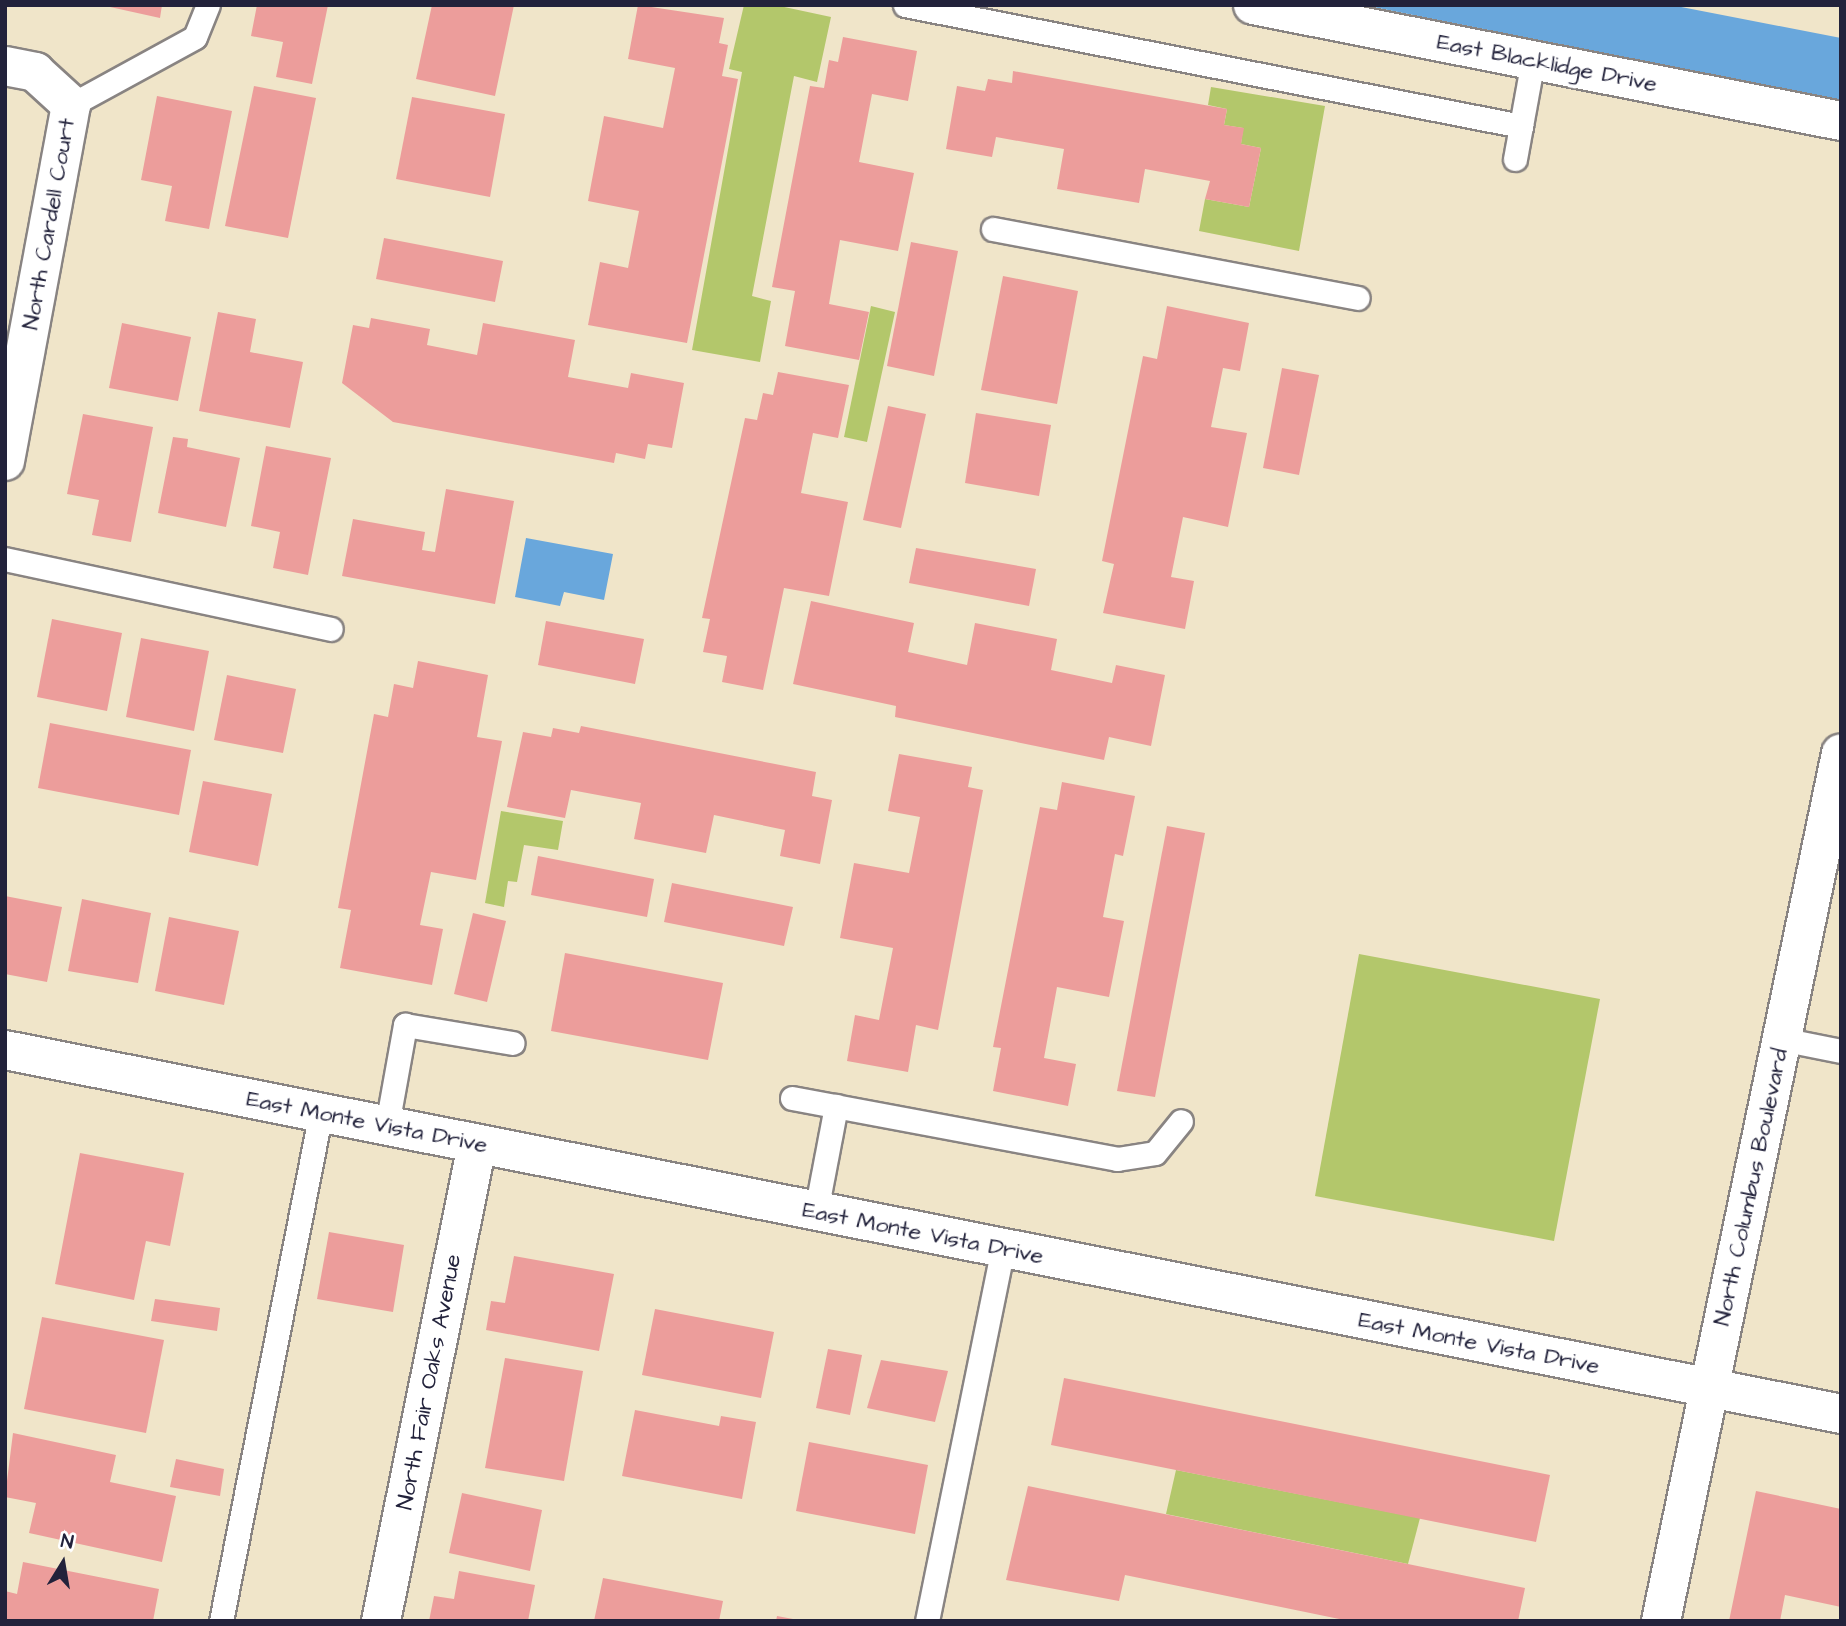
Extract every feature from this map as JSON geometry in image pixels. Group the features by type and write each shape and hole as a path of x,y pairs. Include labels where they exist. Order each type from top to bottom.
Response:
{"street":[{"name":"East Blacklidge Drive","path":"1253,5 1841,121"},
{"name":"North Cardell Court","path":"5,66 35,72 71,106 12,384 5,461"},
{"name":"North Columbus Boulevard","path":"1661,1621 1841,753"},
{"name":"East Monte Vista Drive","path":"5,1050 1841,1414"},
{"name":"North Fair Oaks Avenue","path":"381,1621 477,1144"}],"lane":[{"path":"71,106 195,37 208,5"},
{"path":"905,5 1521,126"},
{"path":"1516,159 1533,60"},
{"path":"993,229 1359,298"},
{"path":"5,559 331,629"},
{"path":"387,1125 405,1025 513,1043"},
{"path":"1781,1039 1841,1051"},
{"path":"792,1098 1117,1159 1155,1153 1181,1121"},
{"path":"816,1211 836,1106"},
{"path":"221,1621 321,1112"},
{"path":"927,1621 1003,1249"}],"green space":[{"path":"744,5 775,5 831,17 817,82 794,76 752,296 771,301 760,362 692,350 742,72 729,69"},
{"path":"1211,87 1325,106 1299,251 1199,231 1205,199 1249,207 1261,148 1241,144 1243,128 1224,125 1227,109 1208,105"},
{"path":"871,306 895,312 867,442 844,437"},
{"path":"501,811 563,821 558,850 524,845 517,882 508,881 504,907 485,903"},
{"path":"1359,954 1600,999 1554,1241 1315,1196"},
{"path":"1176,1470 1420,1518 1408,1564 1166,1514"}],"water":[{"path":"1363,5 1671,5 1841,38 1841,100"},
{"path":"526,538 613,554 604,600 564,592 560,606 515,597"}],"building":[{"path":"101,5 162,5 160,18"},
{"path":"257,5 328,5 312,84 276,77 283,42 251,36"},
{"path":"432,5 514,5 495,96 416,79"},
{"path":"638,5 724,18 719,43 728,45 722,76 738,79 687,343 588,325 600,262 628,268 639,211 588,201 604,116 663,128 675,68 628,59"},
{"path":"843,37 917,51 908,101 872,94 859,162 914,173 898,251 840,240 829,304 869,312 859,360 785,346 795,291 772,287 810,86 824,88 829,60 838,62"},
{"path":"1013,71 1227,109 1224,125 1244,128 1241,144 1261,148 1249,207 1205,199 1210,181 1145,169 1139,203 1057,189 1064,149 996,137 992,157 946,149 957,86 985,91 988,79 1012,83"},
{"path":"254,86 316,98 288,238 225,226"},
{"path":"157,96 232,111 209,229 165,221 172,186 141,180"},
{"path":"412,97 505,114 490,197 396,179"},
{"path":"384,238 503,261 495,302 376,279"},
{"path":"911,242 958,251 934,376 887,366"},
{"path":"1003,276 1078,291 1057,404 981,390"},
{"path":"1167,306 1249,323 1240,371 1223,368 1211,427 1247,433 1228,527 1183,517 1171,577 1194,581 1185,629 1103,613 1114,564 1102,561 1143,356 1157,359"},
{"path":"218,312 256,319 250,352 303,362 290,428 199,411"},
{"path":"371,318 430,329 427,345 477,355 483,323 575,340 568,377 628,388 631,373 684,383 672,448 648,444 645,459 616,453 614,463 393,422 342,383 353,325 369,328"},
{"path":"122,323 191,337 178,401 109,388"},
{"path":"1282,368 1319,375 1299,475 1263,468"},
{"path":"778,372 849,385 838,438 813,433 801,493 848,502 829,596 784,588 763,690 722,682 727,656 703,652 710,619 702,618 745,418 757,420 763,393 773,395"},
{"path":"888,406 926,414 901,528 863,520"},
{"path":"976,413 1051,425 1039,496 965,483"},
{"path":"83,414 153,427 131,542 92,535 99,500 67,494"},
{"path":"173,437 188,439 187,447 240,458 226,527 158,513"},
{"path":"266,446 331,458 308,575 273,568 280,532 251,526"},
{"path":"446,489 514,501 495,604 342,576 353,519 425,532 422,550 435,552"},
{"path":"916,548 1036,569 1029,606 909,583"},
{"path":"811,601 914,623 908,652 967,665 975,623 1057,639 1051,670 1112,683 1116,665 1165,675 1151,746 1109,737 1104,760 895,717 896,706 793,684"},
{"path":"52,619 122,633 107,711 37,697"},
{"path":"546,621 644,639 635,684 538,665"},
{"path":"141,638 209,651 194,731 126,717"},
{"path":"418,661 488,675 477,737 502,741 476,880 431,872 420,925 443,929 432,985 340,968 351,910 338,908 374,714 388,717 394,684 413,688"},
{"path":"227,675 296,689 283,753 214,740"},
{"path":"50,723 191,750 179,815 38,788"},
{"path":"581,726 816,772 812,796 832,800 820,864 780,856 785,830 714,815 706,853 634,839 641,803 571,790 565,818 507,807 523,732 551,737 553,728 579,733"},
{"path":"899,754 972,767 968,787 983,790 938,1030 916,1025 908,1072 847,1061 855,1015 879,1020 893,948 840,938 854,863 909,873 920,817 888,811"},
{"path":"203,781 272,794 258,866 189,852"},
{"path":"1062,782 1135,796 1123,856 1115,854 1103,917 1124,921 1109,997 1057,987 1044,1058 1076,1064 1068,1106 993,1091 1001,1048 993,1047 1040,807 1057,810"},
{"path":"1167,826 1205,833 1155,1097 1117,1091"},
{"path":"538,856 654,879 647,917 531,895"},
{"path":"672,883 793,907 784,946 664,922"},
{"path":"5,896 62,907 47,982 5,974"},
{"path":"82,899 151,913 138,983 68,971"},
{"path":"473,913 506,921 487,1002 454,994"},
{"path":"169,917 239,931 224,1005 155,991"},
{"path":"565,953 723,983 708,1060 551,1031"},
{"path":"80,1153 184,1173 170,1246 146,1241 134,1300 55,1284"},
{"path":"329,1232 404,1245 393,1312 317,1299"},
{"path":"514,1256 614,1274 599,1351 486,1330 491,1301 505,1303"},
{"path":"155,1299 220,1308 217,1331 151,1321"},
{"path":"655,1309 774,1332 761,1398 642,1375"},
{"path":"42,1317 164,1340 146,1433 24,1409"},
{"path":"828,1349 862,1355 850,1415 816,1408"},
{"path":"505,1358 583,1371 564,1481 485,1468"},
{"path":"881,1360 948,1371 935,1422 867,1408"},
{"path":"1064,1378 1550,1475 1536,1542 1051,1445"},
{"path":"635,1410 719,1426 721,1416 756,1422 742,1499 622,1476"},
{"path":"13,1433 116,1455 110,1482 176,1496 162,1562 29,1533 36,1503 5,1497"},
{"path":"809,1442 928,1465 915,1534 796,1511"},
{"path":"176,1459 224,1469 220,1496 170,1487"},
{"path":"1028,1486 1525,1588 1518,1621 1349,1621 1125,1575 1119,1601 1006,1580"},
{"path":"1756,1491 1841,1509 1841,1607 1785,1595 1780,1621 1729,1621"},
{"path":"462,1493 542,1510 530,1571 449,1553"},
{"path":"23,1562 159,1589 153,1621 5,1621 5,1591 17,1594"},
{"path":"459,1571 535,1585 528,1621 429,1621 434,1596 454,1599"},
{"path":"603,1578 723,1601 719,1621 594,1621"},
{"path":"777,1616 793,1619 793,1621 776,1621"}]}
